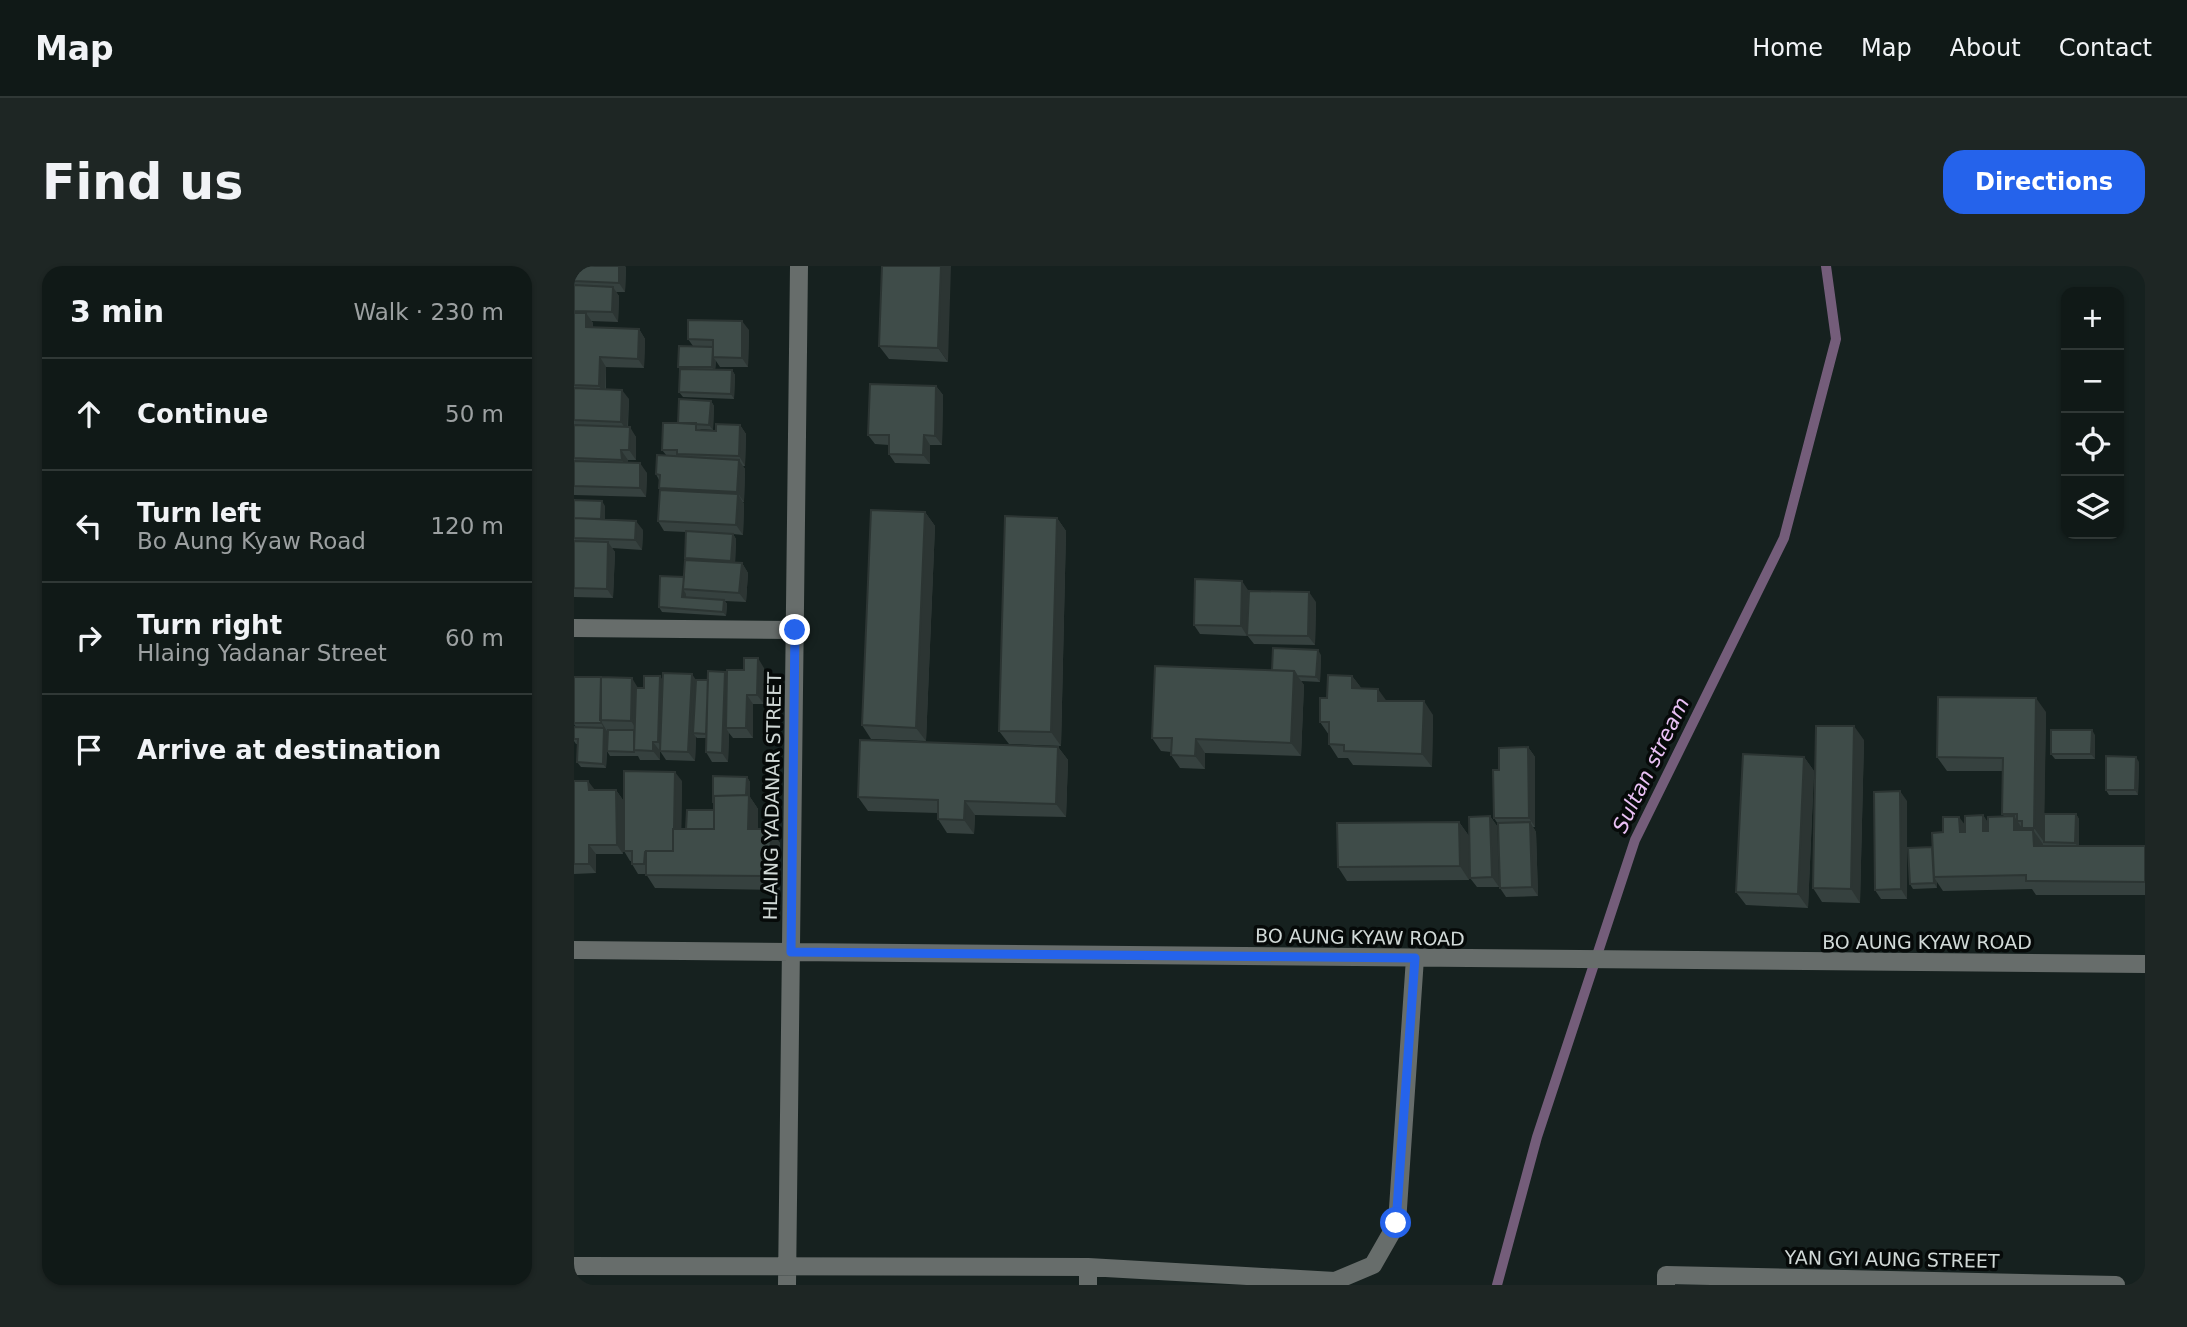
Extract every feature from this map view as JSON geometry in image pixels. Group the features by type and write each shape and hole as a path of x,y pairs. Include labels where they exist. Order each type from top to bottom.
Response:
{"street":[{"name":"HLAING YADANAR STREET","path":"787,1285 799,266"},
{"path":"574,628 795,630"},
{"name":"BO AUNG KYAW ROAD","path":"574,950 2145,964"},
{"path":"574,1266 788,1266 1335,1281 1373,1265 1396,1223 1415,958"},
{"name":"YAN GYI AUNG STREET","path":"1666,1280 2116,1285"}],"building":[{"path":"574,266 619,266 619,283 574,281"},
{"path":"882,266 941,266 938,348 879,346"},
{"path":"574,285 613,287 612,312 574,311"},
{"path":"574,313 586,313 586,327 639,329 638,359 600,357 599,386 574,385"},
{"path":"688,320 742,321 742,358 713,357 713,340 688,339"},
{"path":"679,346 713,347 712,367 678,367"},
{"path":"680,369 732,370 731,394 679,392"},
{"path":"870,384 936,386 935,436 924,435 923,455 889,454 889,435 868,435"},
{"path":"574,388 622,390 621,422 574,420"},
{"path":"679,399 711,401 709,425 678,423"},
{"path":"663,423 696,423 696,430 716,431 716,424 740,425 739,456 677,454 677,450 662,450"},
{"path":"574,425 630,427 629,450 621,450 622,460 574,458"},
{"path":"657,455 739,460 737,492 659,488 660,475 656,474"},
{"path":"574,461 640,463 640,488 574,486"},
{"path":"660,490 738,494 736,525 658,521"},
{"path":"574,500 602,501 601,519 574,518"},
{"path":"871,510 925,512 916,728 862,725"},
{"path":"1005,516 1057,518 1051,732 999,731"},
{"path":"574,518 636,521 635,540 574,538"},
{"path":"686,531 733,534 731,561 685,558"},
{"path":"574,541 608,542 607,589 574,588"},
{"path":"685,560 742,563 739,593 683,589"},
{"path":"660,576 684,577 682,597 724,600 723,612 659,607"},
{"path":"1195,579 1242,581 1241,626 1194,625"},
{"path":"1249,591 1309,592 1308,636 1247,635"},
{"path":"1273,648 1318,650 1316,677 1297,676 1294,671 1272,670"},
{"path":"744,658 758,658 757,695 747,695 746,728 726,728 727,670 744,670"},
{"path":"1155,666 1294,671 1291,743 1196,739 1195,756 1171,755 1172,738 1152,738"},
{"path":"708,671 725,672 722,753 706,752"},
{"path":"663,673 692,674 688,752 660,751"},
{"path":"1328,675 1352,676 1352,688 1378,689 1378,701 1424,701 1422,754 1344,751 1344,745 1329,744 1329,722 1320,722 1320,698 1327,698"},
{"path":"644,676 660,676 658,742 653,742 653,751 634,750 636,688 644,688"},
{"path":"574,677 601,677 601,723 574,723"},
{"path":"601,677 632,678 631,721 600,720"},
{"path":"696,680 708,680 706,734 693,733"},
{"path":"1938,697 2036,698 2034,828 2022,828 2022,821 2017,821 2017,814 2002,814 2003,758 1937,757"},
{"path":"1816,726 1854,726 1851,889 1813,888"},
{"path":"574,727 604,728 603,764 577,762 578,739 574,739"},
{"path":"608,730 634,730 634,752 607,751"},
{"path":"2051,730 2092,730 2091,754 2051,754"},
{"path":"860,740 1058,747 1056,804 965,801 964,820 938,819 938,800 858,797"},
{"path":"1528,747 1529,818 1494,818 1493,770 1499,770 1499,748"},
{"path":"1743,754 1804,757 1798,894 1736,892"},
{"path":"2106,756 2136,757 2135,790 2106,790"},
{"path":"624,771 675,772 673,851 646,851 644,864 632,864 632,851 624,851"},
{"path":"713,776 747,777 746,795 714,796 713,802"},
{"path":"574,781 588,781 589,790 616,790 617,845 589,845 589,864 574,864"},
{"path":"1900,791 1901,889 1875,890 1874,792"},
{"path":"749,795 748,829 771,829 770,876 646,875 646,851 673,851 673,829 714,829 714,796"},
{"path":"687,810 714,810 714,829 686,829"},
{"path":"2044,814 2076,814 2075,843 2044,842"},
{"path":"1983,815 1983,831 1988,831 1988,817 2014,816 2014,830 2033,830 2034,846 2145,846 2145,882 2026,881 2026,875 1934,877 1932,833 1943,832 1943,817 1959,817 1960,832 1965,832 1965,816"},
{"path":"1490,816 1492,877 1470,878 1469,817"},
{"path":"1459,822 1460,866 1338,867 1337,823"},
{"path":"1530,822 1532,887 1500,888 1498,823"},
{"path":"1932,847 1934,883 1910,884 1908,848"}],"waterway":[{"name":"Sultan stream","path":"1497,1285 1537,1137 1635,840 1784,538 1836,339 1826,266"}],"route":[{"path":"795,630 791,952 1415,958 1396,1223"}]}
